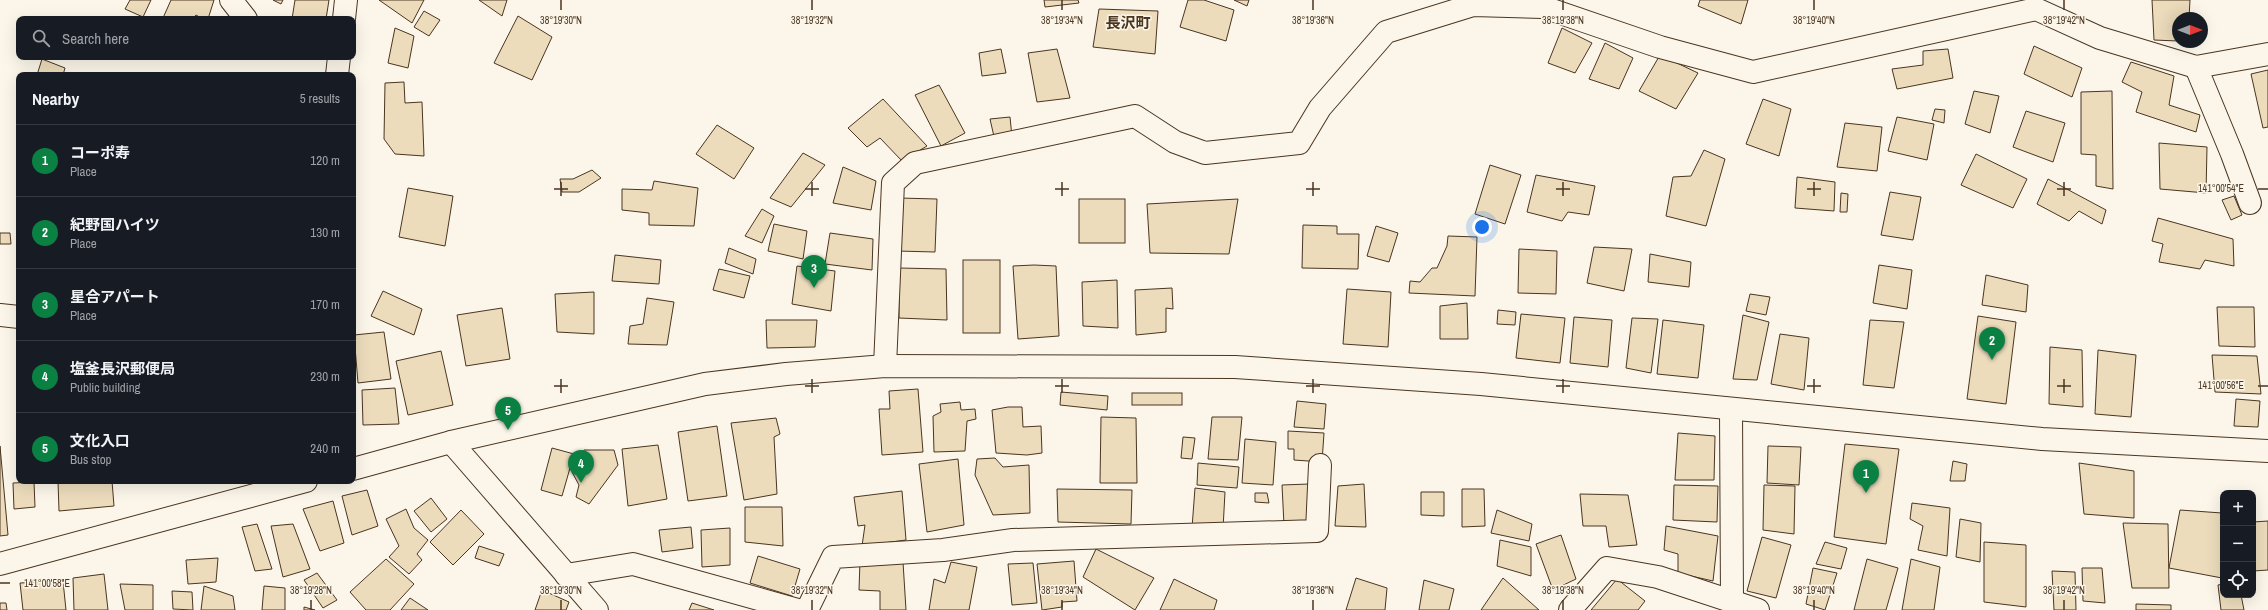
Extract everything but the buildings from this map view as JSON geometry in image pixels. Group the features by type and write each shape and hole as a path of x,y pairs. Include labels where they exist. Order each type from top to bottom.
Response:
{"street":[{"path":"231,0 244,16"},
{"path":"344,16 346,0"},
{"path":"884,366 893,183 915,164 1135,116 1175,142 1205,153 1299,142 1320,108 1386,32 1473,5 1543,7 1660,47 1753,72 2036,9 2100,38 2196,66 2268,54"},
{"path":"337,72 339,60"},
{"path":"2196,66 2232,154 2250,203"},
{"path":"0,315 16,317"},
{"path":"356,468 451,442 705,384 786,374 884,366 1235,367 1481,384 1731,410 2042,439 2268,451"},
{"path":"1731,410 1732,601"},
{"path":"451,442 597,610"},
{"path":"807,610 833,557 943,550 1014,540 1317,531 1320,465"},
{"path":"0,564 295,484"},
{"path":"566,575 632,564 798,610"},
{"path":"1570,610 1607,568 1658,576 1758,610"}],"place":[{"name":"星合アパート","path":"814,288"},
{"name":"紀野国ハイツ","path":"1992,360"},
{"name":"文化入口","path":"508,430"},
{"name":"塩釜長沢郵便局","path":"581,483"},
{"name":"コーポ寿","path":"1866,493"}],"district":[{"name":"長沢町","path":"1128,23"}]}
